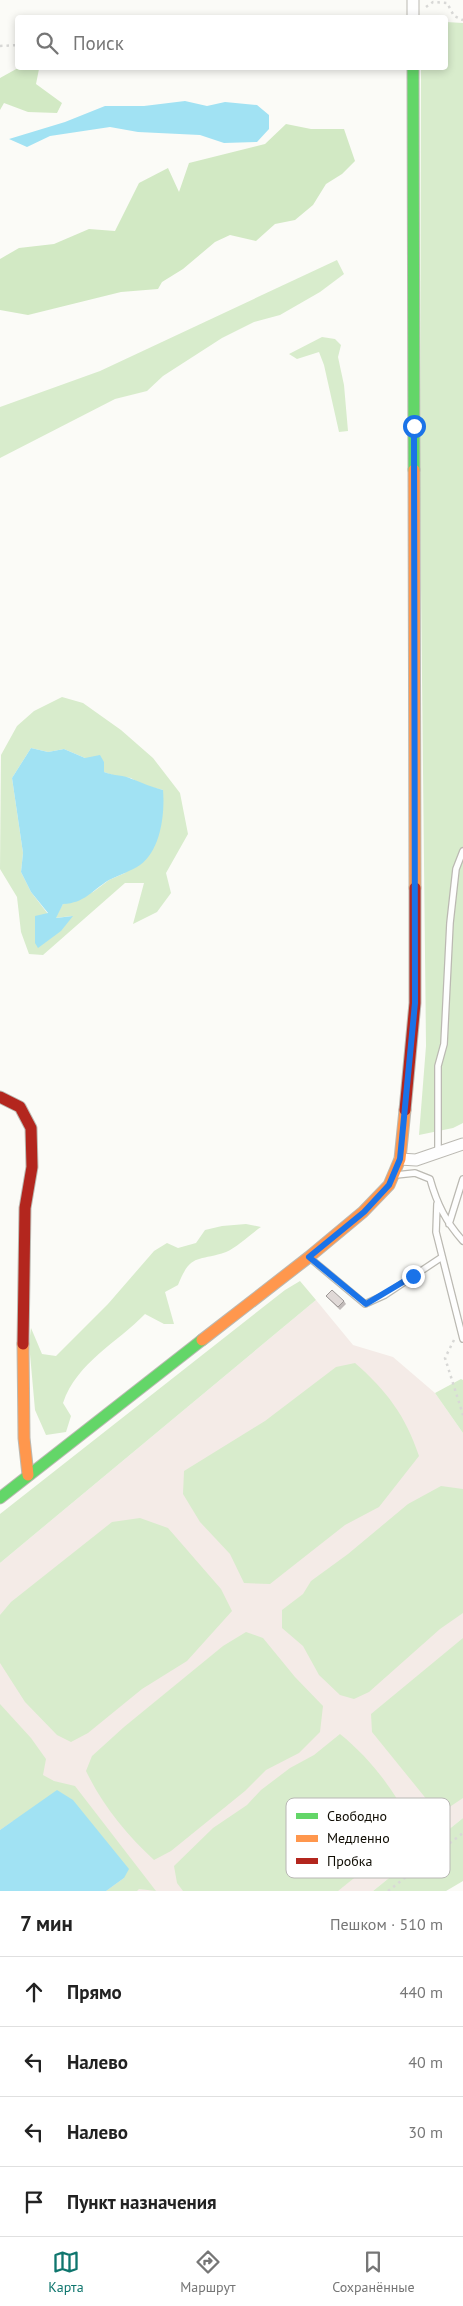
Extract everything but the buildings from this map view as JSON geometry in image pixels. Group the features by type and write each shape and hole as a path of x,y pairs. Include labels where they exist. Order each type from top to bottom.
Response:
{"street":[{"path":"412,15 413,0"},
{"path":"0,1498 28,1474 309,1257 364,1212 389,1185 400,1159 415,1003 413,70"},
{"path":"0,1098 20,1107 32,1128 32,1167 25,1208 22,1302 24,1438 28,1474"},
{"path":"400,1159 416,1160 463,1144"}],"lane":[{"path":"438,1152 438,1066 444,1044 450,923 456,869 463,851"},
{"path":"394,1176 415,1173 430,1179 438,1204 449,1224 463,1241"},
{"path":"449,1224 463,1179"},
{"path":"438,1204 436,1232 463,1339"},
{"path":"309,1257 366,1304 385,1295 442,1257"}],"path":[{"path":"415,15 433,2 447,3 454,16 463,20"},
{"path":"0,46 15,45"},
{"path":"460,1328 445,1358 463,1416"},
{"path":"450,1843 463,1833"},
{"path":"388,1891 405,1878"}],"shaded area":[{"path":"316,1300 353,1345 393,1357 435,1393 463,1433 463,1818 450,1829 450,1798 286,1798 286,1878 389,1878 373,1891 0,1891 0,1563"}],"green space":[{"path":"448,22 463,23 463,1123 453,1128 419,1135 426,1046 420,494 421,70 448,70"},
{"path":"15,70 39,70 36,84 62,103 57,113 28,112 4,103 0,110 0,78"},
{"path":"286,124 311,129 344,129 355,161 342,174 326,184 313,205 295,220 275,224 256,241 230,235 215,242 183,269 162,282 158,289 121,292 28,315 0,310 0,259 19,248 54,244 89,229 115,231 139,183 168,168 179,192 189,163 265,144"},
{"path":"337,260 344,274 320,292 280,315 254,322 222,338 163,376 147,391 115,399 0,458 0,407 100,371"},
{"path":"322,337 335,339 341,345 338,357 344,385 348,431 339,432 324,365 319,352 297,359 289,354"},
{"path":"62,697 83,703 121,730 153,758 180,793 188,834 166,873 171,893 157,912 133,924 144,883 125,883 43,955 29,954 21,932 17,897 0,869 1,755 17,726 34,711","holes":["31,748 48,752 64,749 85,758 104,762 104,772 115,776 131,778 142,785 163,790 125,873 109,880 93,892 63,904 55,918 72,916 35,943 48,914 31,892 21,872 23,853 12,778"]},
{"path":"246,1224 261,1227 230,1250 196,1260 187,1267 178,1285 165,1292 174,1324 164,1324 145,1314 88,1364 69,1389 63,1403 71,1416 66,1432 46,1435 35,1410 29,1343 31,1328 42,1354 56,1356 108,1304 154,1251 167,1243 178,1248 196,1243 205,1230"},
{"path":"300,1281 316,1300 0,1563 0,1514 285,1290"},
{"path":"355,1363 376,1383 394,1405 408,1428 419,1456 379,1507 345,1525 270,1584 244,1583 230,1554 200,1522 183,1494 184,1471 265,1421 336,1367"},
{"path":"461,1379 463,1380 463,1433 435,1393"},
{"path":"441,1486 463,1489 463,1613 440,1629 369,1692 354,1699 340,1695 319,1675 303,1646 282,1628 282,1610 303,1594 311,1581 348,1554 408,1504"},
{"path":"140,1518 168,1528 221,1589 232,1611 187,1661 142,1689 88,1733 71,1742 57,1735 25,1702 0,1663 0,1615 11,1602 112,1522"},
{"path":"246,1632 263,1638 295,1677 323,1706 320,1732 299,1753 266,1770 245,1791 171,1851 154,1860 125,1830 100,1796 86,1771 92,1756 124,1727 223,1646"},
{"path":"463,1638 463,1798 450,1807 450,1798 426,1798 372,1732 371,1714"},
{"path":"0,1704 31,1738 46,1759 43,1775 54,1781 75,1786 156,1891 139,1889 137,1891 106,1891 124,1878 13,1821 0,1830"},
{"path":"340,1734 372,1765 397,1798 286,1798 286,1878 354,1878 338,1891 183,1891 177,1883 174,1866 213,1828 247,1805 261,1790 290,1768 314,1755"},
{"path":"463,1818 463,1881 446,1891 373,1891 389,1878 450,1878 450,1829"}],"water":[{"path":"185,101 207,106 225,102 257,105 269,115 269,129 257,142 224,143 200,135 138,132 110,127 50,136 27,147 9,139 65,122 105,106 144,106"},
{"path":"31,748 48,752 64,749 85,758 100,755 104,762 104,772 129,778 163,790 160,830 153,850 147,858 140,865 109,880 82,899 63,904 56,918 73,916 61,931 38,948 35,943 35,916 48,913 31,892 21,872 23,853 12,778"},
{"path":"57,1790 73,1800 129,1869 124,1878 106,1891 0,1891 0,1830"}],"traffic: fast":[{"path":"413,70 414,470"},
{"path":"0,1498 202,1340"}],"traffic: slow":[{"path":"414,470 415,888"},
{"path":"202,1340 309,1257 363,1212 389,1185 400,1159 405,1110"},
{"path":"23,1344 24,1438 28,1475"}],"traffic: jam":[{"path":"405,1110 415,1003 415,888"},
{"path":"0,1097 20,1107 31,1128 32,1167 25,1208 23,1344"}],"route":[{"path":"413,1276 385,1295 366,1304 309,1257 364,1212 389,1185 400,1159 415,1003 414,426"}]}
